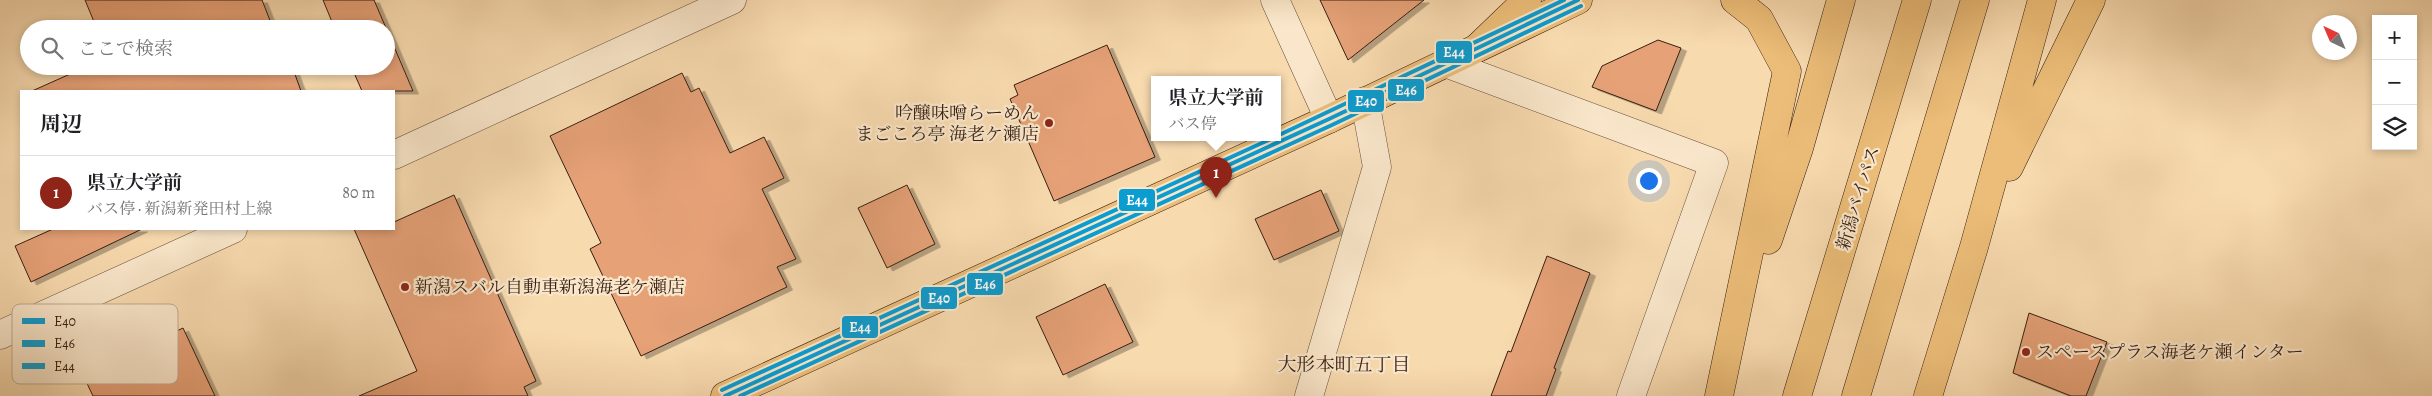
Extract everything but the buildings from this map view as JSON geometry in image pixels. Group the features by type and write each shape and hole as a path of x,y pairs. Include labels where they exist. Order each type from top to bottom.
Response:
{"main road":[{"path":"1477,48 1527,0"},
{"path":"726,396 1330,119 1578,0"},
{"path":"1719,396 1786,71 1759,19 1735,0"},
{"path":"1726,396 1774,219 1800,148 1840,0"},
{"name":"新潟バイパス","path":"1797,396 1917,0"},
{"path":"1856,396 1975,0"},
{"path":"1928,396 1979,229 2042,0"},
{"path":"1979,229 2091,0"}],"street":[{"path":"395,155 732,0"},
{"path":"1275,0 1330,119"},
{"path":"1446,63 1714,163 1631,396"},
{"path":"1309,396 1377,167 1365,101"},
{"path":"70,304 231,230"},
{"path":"0,336 12,330"}],"transit line":[{"name":"E44","path":"1281,134 1564,0"},
{"name":"E40","path":"725,396 1329,119 1578,0"},
{"name":"E46","path":"740,396 1332,125 1581,6"},
{"name":"E44","path":"722,390 1266,141"}],"place":[{"name":"吟醸味噌らーめん まごころ亭 海老ケ瀬店","path":"1049,123"},
{"name":"県立大学前","path":"1216,198"},
{"name":"新潟スバル自動車新潟海老ケ瀬店","path":"405,287"},
{"name":"スペースプラス海老ケ瀬インター","path":"2026,352"}],"district":[{"name":"大形本町五丁目","path":"1344,365"}]}
